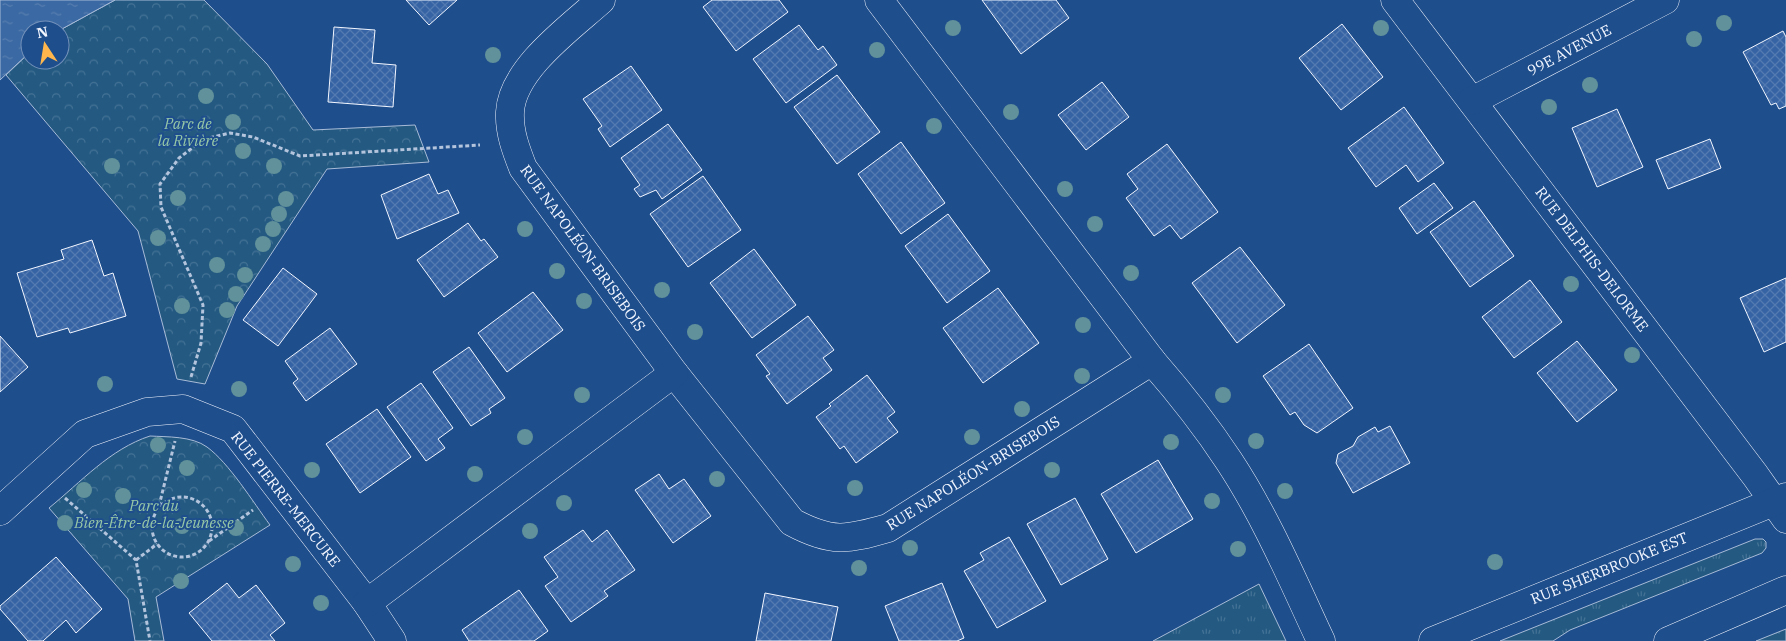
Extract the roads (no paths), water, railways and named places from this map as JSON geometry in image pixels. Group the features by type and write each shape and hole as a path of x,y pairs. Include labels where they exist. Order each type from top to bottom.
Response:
{"street":[{"name":"RUE NAPOLÉON-BRISEBOIS","path":"601,0 534,61 519,86 510,111 513,143 522,168 674,372 792,522 815,535 837,539 888,528 1152,361"},
{"path":"879,0 1152,361 1194,410 1230,462 1260,515 1321,641"},
{"name":"RUE DELPHIS-DELORME","path":"1396,0 1782,506"},
{"name":"99E AVENUE","path":"1472,101 1665,0"},
{"path":"366,603 674,372"},
{"name":"RUE PIERRE-MERCURE","path":"0,511 85,434 147,412 182,409 233,429 366,603 392,641"},
{"name":"RUE SHERBROOKE EST","path":"1433,641 1782,506"},
{"path":"1668,641 1786,590"}],"water":[{"path":"0,0 115,0 70,25 70,20 20,20 20,61 0,80"}],"park label":[{"name":"Parc de la Rivière","path":"188,132"},
{"name":"Parc du Bien-Être-de-la-Jeunesse","path":"154,514"}]}
